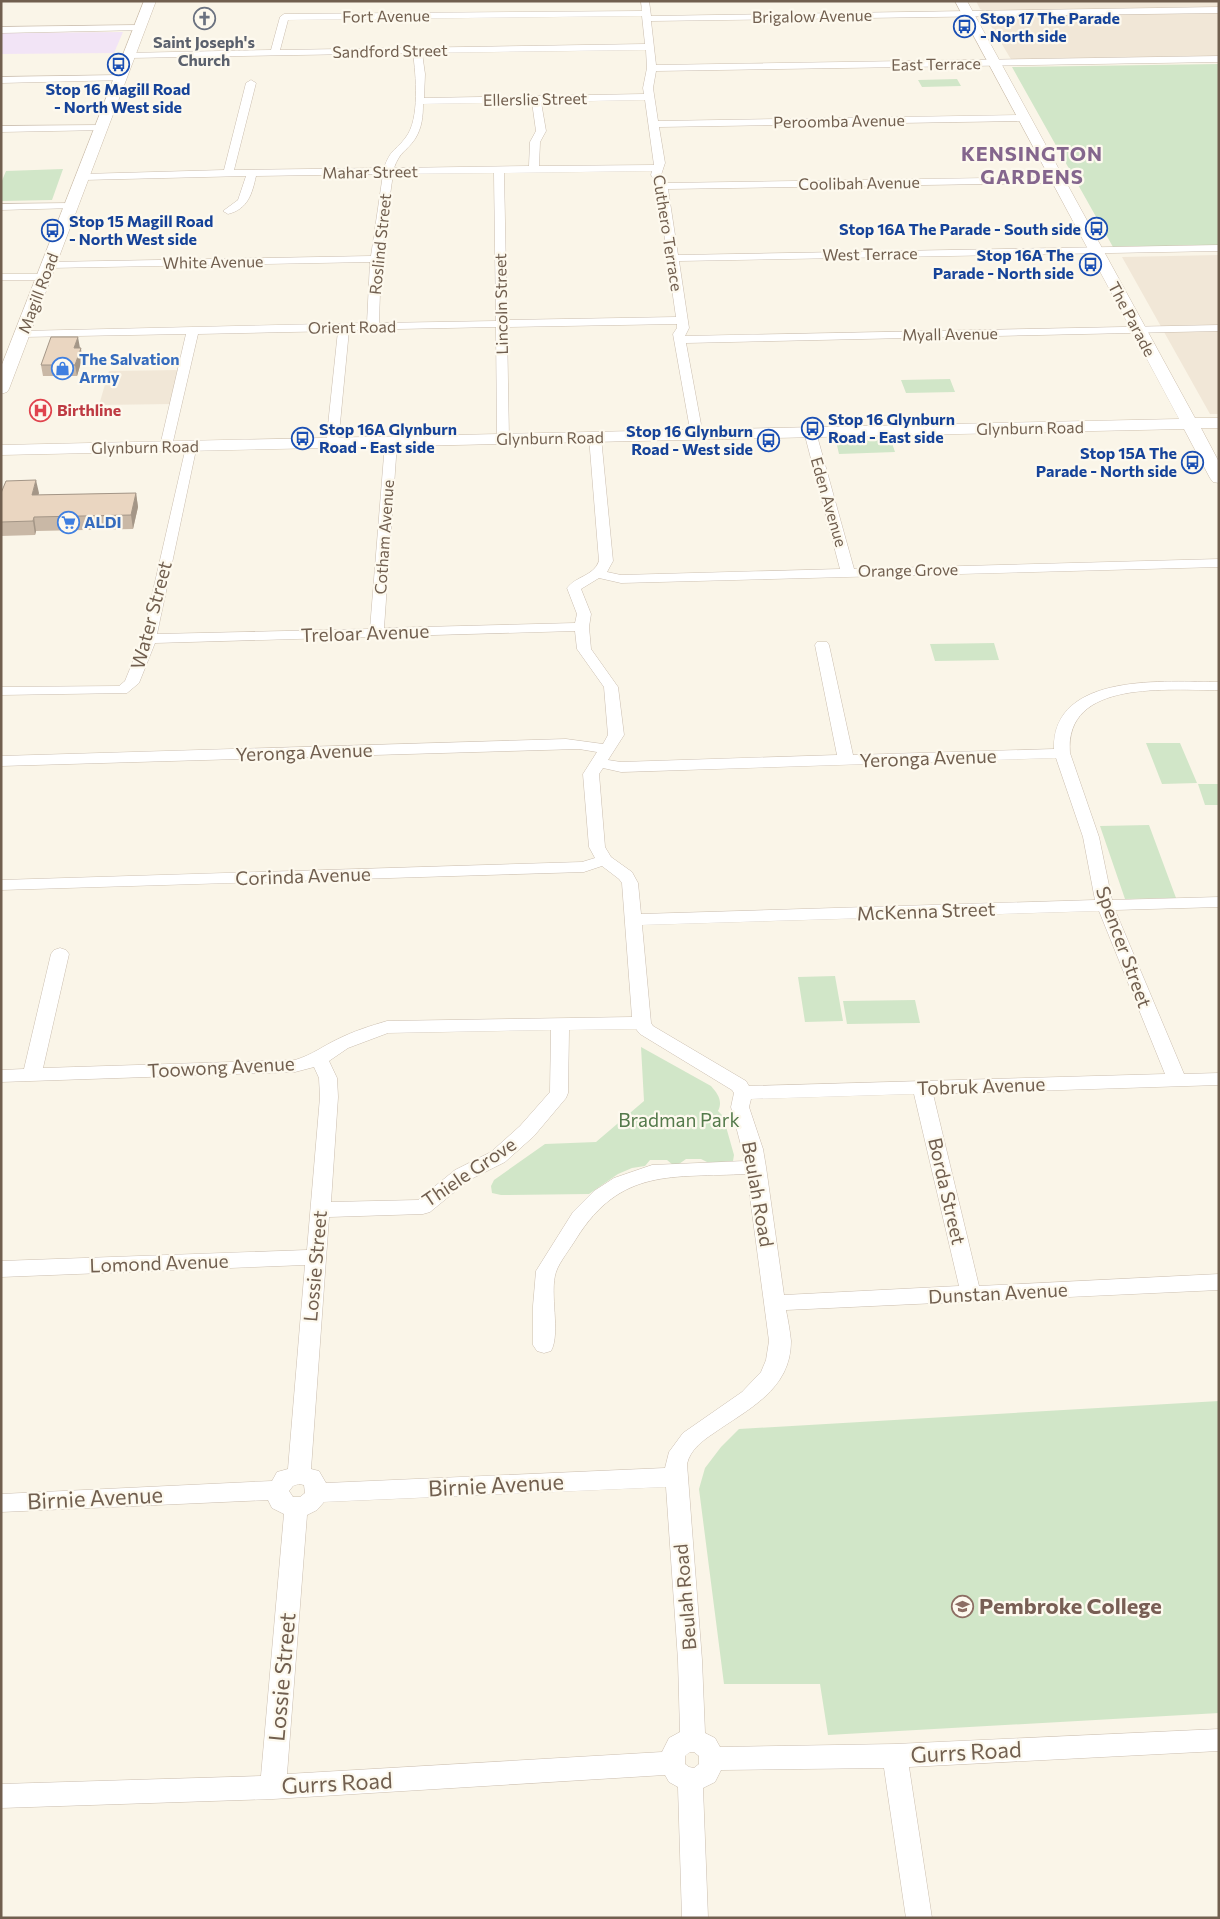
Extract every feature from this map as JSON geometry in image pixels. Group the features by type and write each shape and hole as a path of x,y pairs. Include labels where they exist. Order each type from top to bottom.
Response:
{"main road":[{"name":"Magill Road","path":"1,389 8,357 22,334 150,1"},
{"name":"The Parade","path":"962,1 1219,478"},
{"name":"Glynburn Road","path":"1,450 1219,423"}],"street":[{"name":"Cuthero Terrace","path":"645,1 652,68 648,88 660,163 657,178 661,181 662,186 682,320 682,328 679,334 697,435"},
{"name":"Brigalow Avenue","path":"646,16 1219,10"},
{"name":"Fort Avenue","path":"275,52 284,17 646,16"},
{"path":"1,30 140,28"},
{"name":"Sandford Street","path":"129,55 651,47"},
{"name":"Roslind Street","path":"373,327 376,259 388,172 394,154 410,138 418,121 420,101 417,51"},
{"name":"East Terrace","path":"652,68 1219,59"},
{"path":"1,80 120,78"},
{"path":"228,173 251,83"},
{"name":"Ellerslie Street","path":"420,101 650,97"},
{"path":"534,169 535,142 541,131 536,98"},
{"name":"Peroomba Avenue","path":"654,124 1024,118"},
{"path":"1,129 102,128"},
{"name":"Mahar Street","path":"82,177 228,173 658,168"},
{"name":"Lincoln Street","path":"499,169 502,439"},
{"path":"228,211 238,208 244,202 252,173"},
{"name":"Coolibah Avenue","path":"662,186 1057,180"},
{"path":"1,207 71,206"},
{"name":"West Terrace","path":"672,258 1219,248"},
{"name":"White Avenue","path":"1,277 47,271 376,259"},
{"name":"Orient Road","path":"22,334 682,320"},
{"path":"332,444 344,327"},
{"name":"Myall Avenue","path":"680,340 1219,328"},
{"path":"166,446 193,330"},
{"name":"Eden Avenue","path":"810,432 848,572"},
{"path":"595,437 606,561 604,568 598,574 574,588 584,614 582,627 584,649 611,687 616,725 616,735 592,774 597,847 604,860 626,876 630,883 642,1023 646,1030 653,1036 739,1086 742,1093"},
{"name":"Cotham Avenue","path":"376,632 391,442"},
{"name":"Water Street","path":"1,691 122,690 132,683 149,639 192,445"},
{"name":"Orange Grove","path":"598,574 621,578 1219,563"},
{"name":"Treloar Avenue","path":"149,639 582,627"},
{"path":"822,645 846,761"},
{"path":"1062,754 1060,742 1065,728 1072,714 1086,701 1110,692 1139,688 1219,686"},
{"name":"Yeronga Avenue","path":"1,761 566,744 579,744 603,755 621,767 1062,754"},
{"name":"Spencer Street","path":"1062,754 1091,838 1106,906 1136,984 1178,1080"},
{"name":"Corinda Avenue","path":"1,885 584,867 604,860"},
{"name":"McKenna Street","path":"633,920 1219,902"},
{"path":"32,1075 60,954"},
{"name":"Toowong Avenue","path":"1,1076 294,1066 319,1059 355,1038 387,1028 642,1023"},
{"name":"Thiele Grove","path":"320,1210 423,1207 462,1175 498,1157 527,1131 558,1093 560,1025"},
{"name":"Lossie Street","path":"299,1475 329,1096 328,1078 319,1059"},
{"name":"Tobruk Avenue","path":"742,1093 1219,1079"},
{"name":"Borda Street","path":"922,1088 971,1295"},
{"name":"Beulah Road","path":"693,1741 690,1660 676,1464 682,1449 694,1436 752,1396 768,1378 777,1360 780,1340 756,1167 740,1107 742,1093"},
{"path":"544,1345 543,1306 546,1271 580,1216 601,1196 621,1183 652,1172 756,1167"},
{"name":"Lomond Avenue","path":"1,1270 316,1257"},
{"name":"Dunstan Avenue","path":"776,1303 1219,1282"},
{"path":"299,1475 311,1478 317,1488 317,1493 309,1504 296,1508 284,1505 280,1501 278,1490 286,1479 299,1475"},
{"name":"Birnie Avenue","path":"317,1493 676,1477"},
{"name":"Birnie Avenue","path":"1,1503 278,1490"},
{"name":"Lossie Street","path":"273,1787 296,1508"},
{"name":"Gurrs Road","path":"713,1759 895,1756 1219,1740"},
{"path":"681,1771 702,1777 706,1774 710,1770 713,1759 708,1749 698,1742 687,1742 677,1747 672,1758 681,1771 695,1918"},
{"path":"895,1756 919,1918"},
{"name":"Gurrs Road","path":"1,1796 681,1771"}],"shaded area":[{"path":"976,1 1219,1 1219,7 984,11 980,9"},
{"path":"1219,12 1219,57 1012,61 985,16"},
{"path":"123,32 114,53 1,54 1,33"},
{"path":"1219,255 1219,414 1210,414 1122,257"},
{"path":"181,370 173,404 99,405 109,371"}],"green space":[{"path":"1219,64 1219,245 1113,247 1012,67"},
{"path":"957,79 961,86 922,87 918,80"},
{"path":"63,169 52,200 1,201 1,183 6,171"},
{"path":"950,379 955,392 906,393 901,380"},
{"path":"891,440 895,452 839,454 836,441"},
{"path":"994,643 999,660 935,661 930,644"},
{"path":"1146,743 1180,743 1197,783 1162,784"},
{"path":"1198,784 1219,784 1219,805 1205,805"},
{"path":"1149,825 1176,898 1125,899 1100,826"},
{"path":"835,976 843,1021 805,1022 798,977"},
{"path":"915,1000 920,1023 847,1024 843,1001"},
{"name":"Bradman Park","path":"641,1047 714,1089 720,1101 718,1111 723,1116 734,1155 733,1161 709,1163 701,1159 686,1159 679,1164 673,1165 667,1160 650,1160 645,1166 632,1168 618,1174 589,1194 501,1195 492,1193 491,1186 494,1180 545,1144 596,1142 644,1101"},
{"name":"Pembroke College","path":"1219,1401 1219,1713 828,1735 820,1684 724,1684 699,1489 705,1468 721,1447 739,1429"}],"building":[{"path":"51,337 78,337 74,348 81,348 75,365 41,365"},
{"path":"36,480 32,495 136,493 131,515 34,517 33,521 1,522 1,493 6,481"}],"place":[{"name":"Saint Joseph's Church","path":"204,18"},
{"name":"Stop 17 The Parade - North side","path":"964,27"},
{"name":"Stop 16 Magill Road - North West side","path":"118,65"},
{"name":"Stop 16A The Parade - South side","path":"1097,229"},
{"name":"Stop 15 Magill Road - North West side","path":"53,230"},
{"name":"Stop 16A The Parade - North side","path":"1090,264"},
{"name":"The Salvation Army","path":"63,368"},
{"name":"Birthline","path":"41,410"},
{"name":"Stop 16 Glynburn Road - East side","path":"812,428"},
{"name":"Stop 16A Glynburn Road - East side","path":"303,438"},
{"name":"Stop 16 Glynburn Road - West side","path":"769,440"},
{"name":"Stop 15A The Parade - North side","path":"1193,462"},
{"name":"ALDI","path":"68,522"},
{"name":"Pembroke College","path":"963,1606"}],"district":[{"name":"KENSINGTON GARDENS","path":"1032,166"}]}
